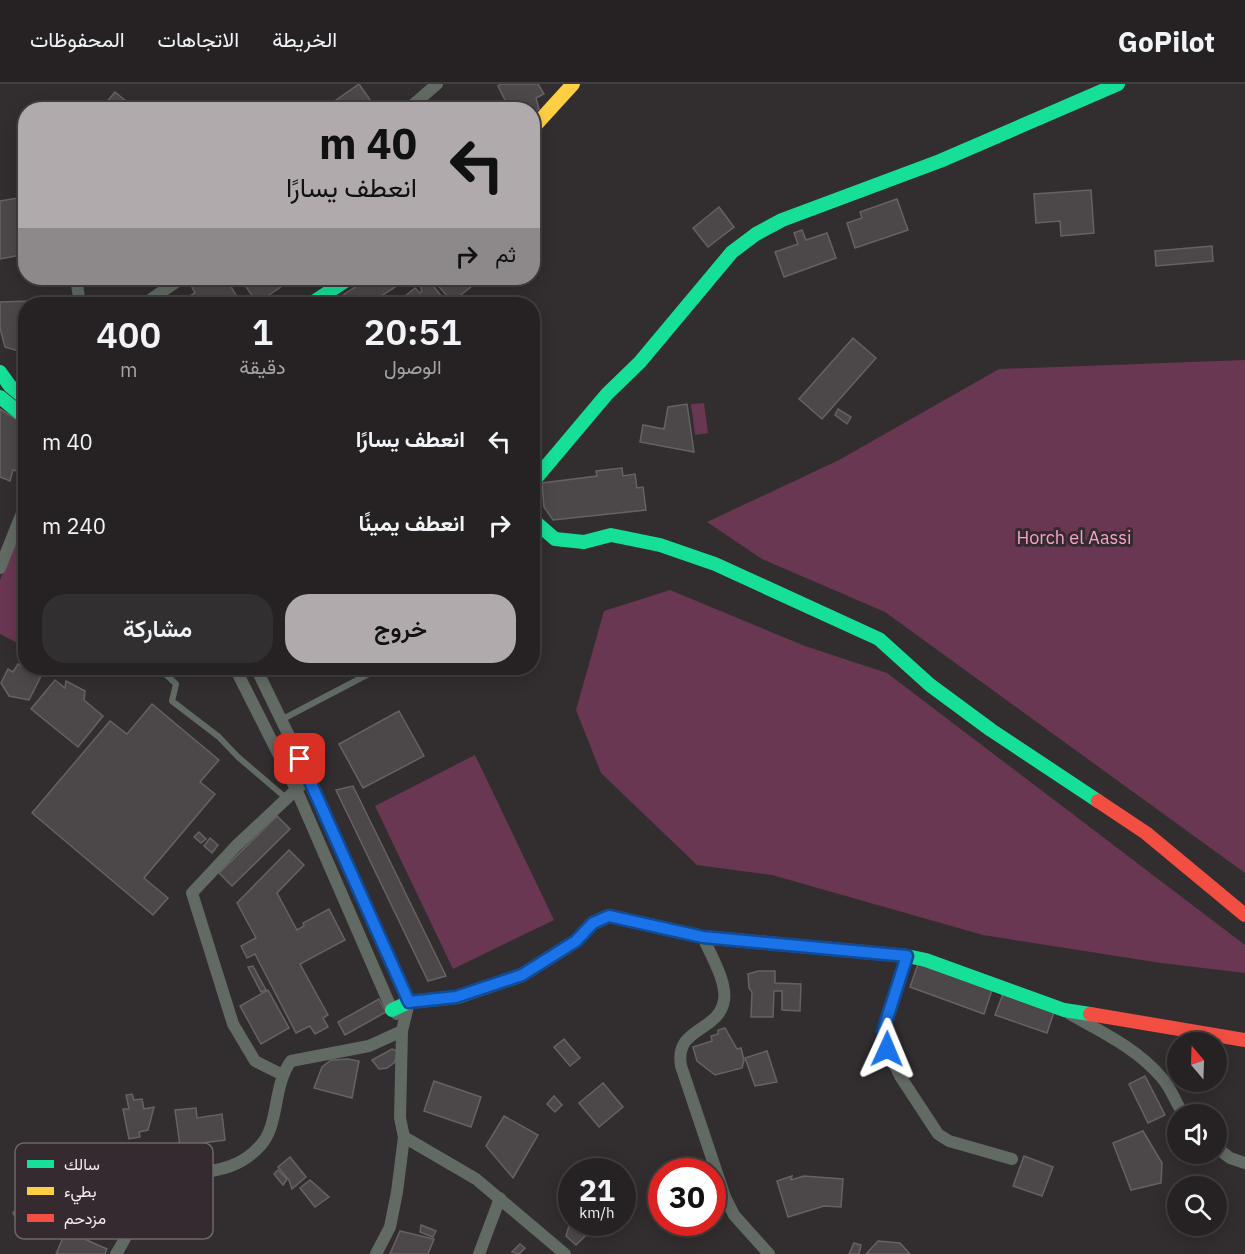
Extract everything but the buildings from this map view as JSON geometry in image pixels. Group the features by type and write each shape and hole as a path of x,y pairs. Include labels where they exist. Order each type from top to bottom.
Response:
{"street":[{"path":"416,102 437,84"},
{"path":"540,120 573,84"},
{"path":"540,474 607,394 640,362 732,252 756,234 782,220 1018,129 1088,95 1118,84"},
{"path":"154,297 172,285"},
{"path":"321,297 339,285"},
{"path":"0,372 18,392"},
{"path":"0,397 18,412"},
{"path":"0,568 18,523"},
{"path":"540,526 555,539 584,542 611,536 660,545 715,564 870,634 990,730 1146,833 1245,915"},
{"path":"239,675 296,789 392,1010 403,1026"},
{"path":"259,675 367,903 409,1002 403,1026 400,1118 404,1137 390,1227 376,1254"},
{"path":"281,1074 255,1061 233,1024 192,893 236,846 286,798 310,779"},
{"path":"350,912 367,903"},
{"path":"392,1010 409,1002 456,997 522,975 576,941 593,923 609,916 703,937 907,956 926,960 1064,1010 1126,1046 1145,1061 1164,1079 1178,1104"},
{"path":"703,937 721,980 724,1000 717,1015 683,1042 678,1053 725,1197 734,1215 769,1254"},
{"path":"907,956 883,1031 887,1049 900,1076 938,1134 949,1141 1012,1159"},
{"path":"1064,1010 1245,1040"},
{"path":"213,1172 222,1171 247,1158 262,1144 272,1126 281,1074 291,1061 369,1046 403,1026"},
{"path":"404,1137 476,1179 565,1254"},
{"path":"1227,1156 1245,1163"},
{"path":"479,1254 500,1198"},
{"path":"116,1254 124,1239"}],"lane":[{"path":"166,675 176,684 172,701 219,737 238,757 286,798"},
{"path":"281,720 367,675"}],"green space":[{"name":"Horch el Aassi","path":"1245,360 1245,873 885,612 762,559 707,522 839,460 999,369"},
{"path":"704,403 708,433 695,435 691,404"},
{"path":"18,535 18,643 0,634 0,580"},
{"path":"670,590 805,646 887,673 1245,945 1245,973 1161,963 983,935 772,875 697,865 601,773 576,710 604,611"},
{"path":"475,755 554,920 453,969 375,806"}],"traffic: fast":[{"path":"540,474 607,394 640,362 732,252 756,234 782,220 940,161 1118,84"},
{"path":"321,297 339,285"},
{"path":"0,372 18,392"},
{"path":"0,397 18,412"},
{"path":"540,526 555,539 584,542 611,535 660,545 715,564 879,639 930,685 991,730 1098,801"},
{"path":"392,1010 409,1002 457,997 522,975 576,941 593,923 609,916 703,937 907,956 926,960 1064,1010 1090,1014"}],"traffic: slow":[{"path":"540,120 573,84"}],"traffic: jam":[{"path":"1098,801 1146,833 1245,915"},
{"path":"1090,1014 1245,1040"}],"route":[{"path":"300,759 367,903 409,1002 456,997 522,975 548,961 576,941 593,923 609,916 703,937 907,956 883,1031 887,1049"}]}
